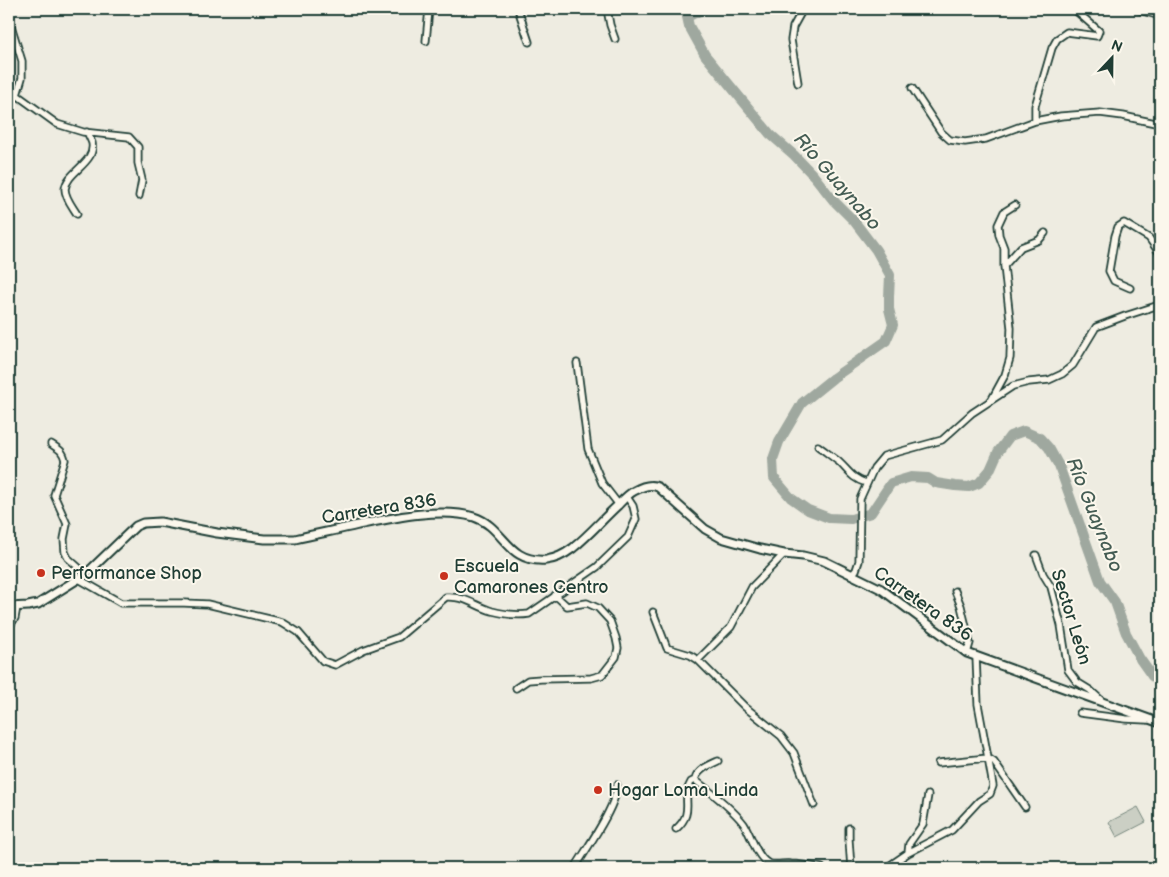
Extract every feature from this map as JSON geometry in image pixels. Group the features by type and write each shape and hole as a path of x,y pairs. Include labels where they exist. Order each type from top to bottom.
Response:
{"street":[{"path":"426,41 429,9"},
{"path":"518,9 529,42"},
{"path":"607,9 610,25 616,39"},
{"path":"798,83 790,40 792,27 802,9"},
{"path":"1035,121 1035,106 1052,48 1058,39 1067,32 1097,36 1099,31 1076,9"},
{"path":"1136,9 1160,16"},
{"path":"9,19 22,61 22,78 17,95 9,103"},
{"path":"912,88 941,132 950,140 966,142 986,139 1035,121 1061,116 1100,113 1160,124"},
{"path":"17,95 56,124 87,132 129,138 138,147 138,163 142,180 139,196"},
{"path":"77,214 67,198 65,190 68,180 89,157 92,143 87,132"},
{"path":"991,401 1005,376 1010,358 1011,328 1004,266 1004,248 999,235 998,225 1004,212 1015,205"},
{"path":"1130,288 1114,281 1109,271 1118,227 1124,223 1149,238 1160,254"},
{"path":"1004,266 1021,248 1039,240 1045,233"},
{"path":"852,575 859,563 860,499 874,468 884,456 942,440 972,413 1013,386 1049,380 1062,374 1073,365 1096,327 1160,304"},
{"path":"577,362 588,449 602,483 619,504"},
{"path":"51,444 60,450 65,460 54,495 67,524 64,539 65,552 68,558 86,574"},
{"path":"818,446 840,463 847,472 866,483"},
{"name":"Carretera 836","path":"13,607 38,604 80,579 136,526 143,523 160,522 217,533 264,539 295,539 390,519 426,514 462,514 486,523 499,534 508,546 522,557 533,560 546,560 557,558 572,549 634,491 642,487 654,485 705,528 721,538 760,550 824,561 881,589 967,653 1160,723"},
{"path":"80,579 122,603 207,604 282,622 298,632 323,660 335,665 363,650 399,637 446,597 455,596 463,598 493,611 520,615 529,614 597,566 628,537 636,519 633,506 627,497"},
{"path":"698,660 731,627 752,587 784,554"},
{"name":"Sector León","path":"1036,555 1043,574 1051,587 1061,625 1068,670 1077,682 1105,703"},
{"path":"956,591 970,643 967,653"},
{"path":"516,688 528,680 591,678 602,675 616,657 618,648 610,621 598,608 587,603 567,606 555,595"},
{"path":"9,627 15,618 13,607"},
{"path":"653,612 667,648 690,655 698,660 745,707 768,724 780,736 794,753 814,805"},
{"path":"883,868 952,830 979,801 990,794 993,786 978,704 976,657"},
{"path":"1080,713 1151,720"},
{"path":"938,763 988,758 994,762 1025,807"},
{"path":"676,829 684,820 687,806 686,791 691,782 696,780 699,773 707,766 718,761"},
{"path":"696,780 738,818 762,858 773,864 822,868"},
{"path":"574,868 608,812 617,791 617,785"},
{"path":"908,853 909,844 923,824 928,795"},
{"path":"849,828 851,868"}],"shaded area":[{"path":"1138,807 1146,822 1117,837 1109,822"}],"waterway":[{"name":"Río Guaynabo","path":"704,9 687,17 689,26 705,55 770,134 794,155 854,221 876,250 890,275 889,309 893,325 886,341 833,378 802,403 779,442 773,459 774,478 791,498 808,510 829,518 851,519 871,513 891,483 911,477 928,478 936,483 969,487 979,483 990,470 998,452 1010,436 1024,431 1040,438 1049,448 1059,466 1100,581 1115,602 1126,633 1140,659 1152,676 1160,683"}],"place":[{"name":"Performance Shop","path":"41,573"},
{"name":"Escuela Camarones Centro","path":"444,576"},
{"name":"Hogar Loma Linda","path":"598,790"}]}
